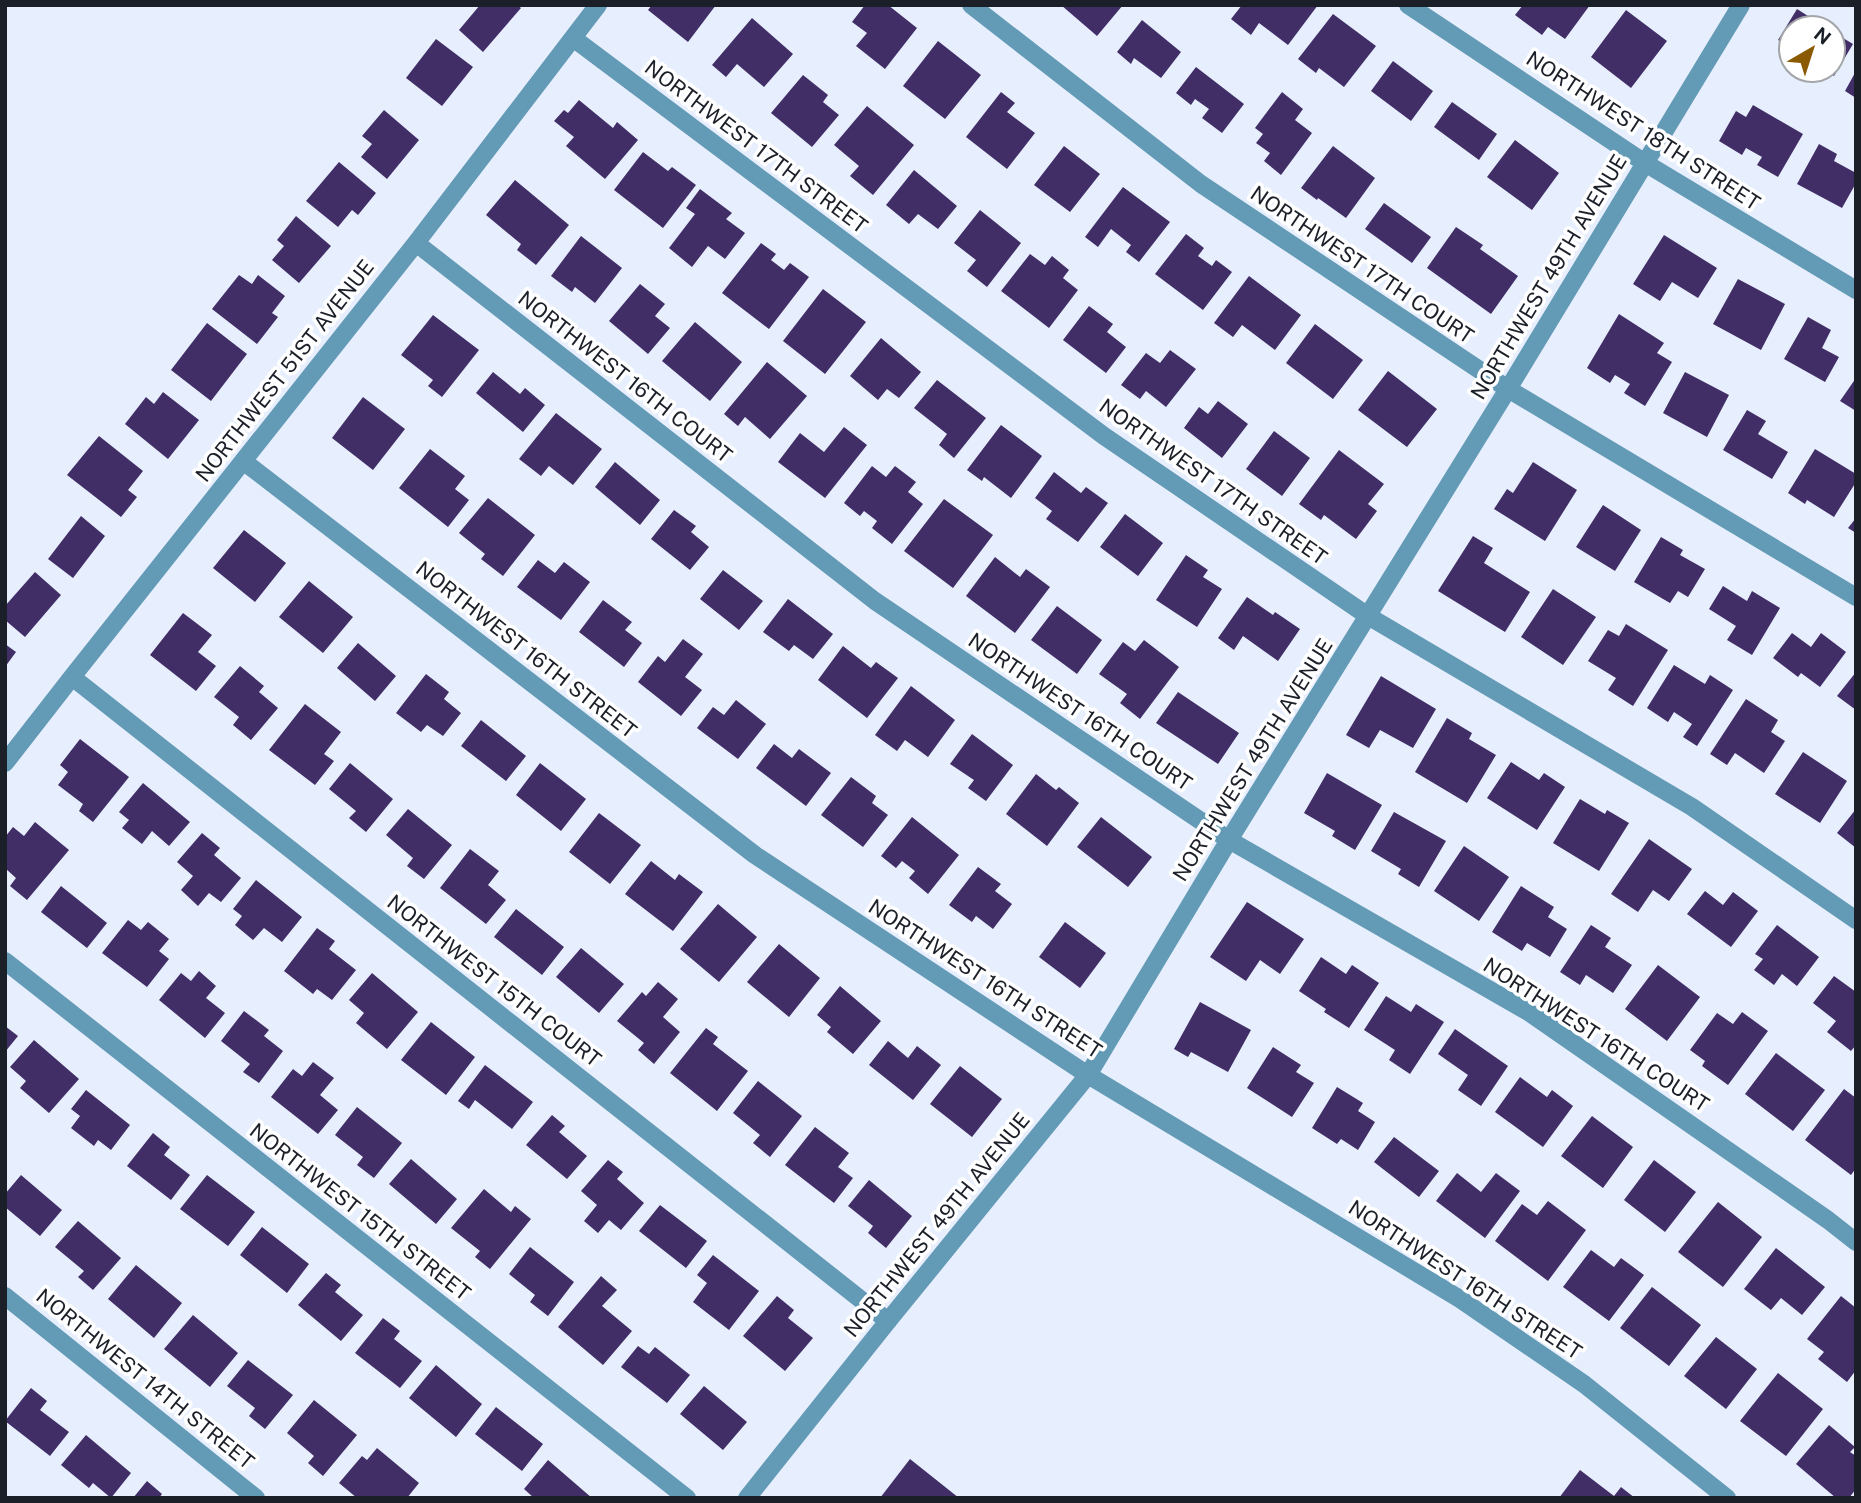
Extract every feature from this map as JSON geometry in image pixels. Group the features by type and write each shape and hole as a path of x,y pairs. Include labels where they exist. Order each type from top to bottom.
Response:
{"street":[{"name":"NORTHWEST 51ST AVENUE","path":"5,764 416,243 598,5"},
{"name":"NORTHWEST 17TH COURT","path":"971,5 1201,184 1508,389 1856,597"},
{"name":"NORTHWEST 18TH STREET","path":"1408,5 1645,163 1856,290"},
{"name":"NORTHWEST 49TH AVENUE","path":"747,1498 1088,1075 1741,5"},
{"name":"NORTHWEST 17TH STREET","path":"573,38 1104,436 1368,616 1692,807 1856,920"},
{"name":"NORTHWEST 16TH COURT","path":"416,243 875,601 1229,840 1530,1013 1856,1242"},
{"name":"NORTHWEST 16TH STREET","path":"243,461 755,855 1088,1075 1460,1299 1584,1384 1727,1498"},
{"name":"NORTHWEST 15TH COURT","path":"72,677 888,1321"},
{"name":"NORTHWEST 15TH STREET","path":"5,961 687,1498"},
{"name":"NORTHWEST 14TH STREET","path":"5,1296 256,1498"}],"building":[{"path":"480,5 517,5 521,8 483,52 459,30"},
{"path":"652,5 716,5 688,42 648,10"},
{"path":"865,5 888,5 917,28 885,69 856,46 867,33 852,22"},
{"path":"1061,5 1123,5 1097,36"},
{"path":"1242,5 1318,5 1288,45 1259,23 1251,35 1231,19"},
{"path":"1523,5 1590,5 1565,39 1548,27 1542,35 1515,15"},
{"path":"1626,10 1667,41 1631,88 1591,57"},
{"path":"1333,14 1376,46 1344,87 1319,68 1316,73 1298,59"},
{"path":"752,18 793,54 764,87 737,64 726,77 712,65"},
{"path":"1142,20 1181,52 1161,78 1134,58 1131,64 1117,52"},
{"path":"436,39 473,67 442,106 406,78"},
{"path":"1847,40 1853,44 1847,54"},
{"path":"938,41 981,75 945,119 903,86"},
{"path":"1393,61 1433,91 1411,121 1371,91"},
{"path":"1196,67 1244,104 1222,133 1202,118 1209,109 1195,99 1191,105 1176,93"},
{"path":"1856,71 1856,98 1845,91"},
{"path":"803,75 828,95 823,102 839,115 812,147 771,113"},
{"path":"1001,92 1015,103 1007,112 1035,133 1007,169 966,137"},
{"path":"1282,92 1303,109 1295,120 1312,133 1281,175 1264,161 1270,153 1256,143 1263,134 1255,128"},
{"path":"579,100 613,128 617,122 638,140 605,179 566,146 574,137 554,121 564,110 568,113"},
{"path":"1452,102 1497,134 1479,160 1434,127"},
{"path":"1753,105 1803,134 1778,177 1757,165 1762,157 1746,148 1742,155 1719,141 1736,111 1746,117"},
{"path":"867,106 914,145 873,195 850,176 859,166 834,145"},
{"path":"384,110 419,140 387,179 361,157 372,144 362,136"},
{"path":"1515,140 1559,173 1532,210 1487,177"},
{"path":"1819,144 1837,154 1834,161 1856,173 1856,183 1842,208 1797,184"},
{"path":"1064,146 1100,174 1070,212 1034,185"},
{"path":"1333,146 1375,178 1346,218 1301,188"},
{"path":"643,152 668,171 672,167 696,185 663,228 614,190"},
{"path":"339,162 376,193 358,215 352,210 338,227 306,201"},
{"path":"914,170 957,206 938,229 918,214 909,224 886,205"},
{"path":"515,180 569,225 536,265 517,250 521,244 486,215"},
{"path":"1123,187 1170,222 1139,262 1126,252 1131,245 1111,229 1098,247 1085,237"},
{"path":"700,189 732,213 726,219 745,233 725,259 708,246 692,267 669,248 695,214 686,208"},
{"path":"1384,203 1431,237 1412,263 1365,229"},
{"path":"980,210 1021,243 987,287 967,271 976,260 954,243"},
{"path":"296,216 331,246 299,283 272,260 284,246 277,240"},
{"path":"1456,227 1483,245 1480,249 1518,276 1491,314 1427,268"},
{"path":"1186,234 1204,248 1198,256 1212,266 1216,260 1232,272 1203,310 1155,274"},
{"path":"1664,235 1717,268 1698,298 1672,282 1660,301 1633,284"},
{"path":"581,236 622,268 595,303 575,287 572,292 551,276"},
{"path":"761,243 776,254 771,260 784,270 790,263 809,277 769,329 722,293"},
{"path":"1030,254 1045,265 1052,256 1069,270 1063,278 1078,290 1049,328 1001,291"},
{"path":"239,275 252,284 258,275 285,296 272,313 278,317 257,344 212,309"},
{"path":"1249,276 1301,315 1275,350 1242,325 1233,337 1214,323"},
{"path":"1738,279 1785,304 1761,350 1713,324"},
{"path":"640,284 665,304 655,316 670,328 648,354 609,321"},
{"path":"823,289 866,322 825,374 783,341"},
{"path":"1089,306 1113,324 1107,332 1126,347 1106,373 1063,340"},
{"path":"1619,314 1664,343 1657,353 1672,362 1645,406 1624,393 1630,384 1615,375 1610,383 1587,368"},
{"path":"433,315 479,350 442,397 428,386 433,380 401,355"},
{"path":"1808,317 1831,330 1822,348 1839,357 1825,382 1784,359"},
{"path":"695,322 742,362 710,401 662,361"},
{"path":"207,323 247,354 211,401 171,370"},
{"path":"1315,324 1363,360 1333,399 1286,363"},
{"path":"881,338 921,372 899,398 887,389 878,400 850,376"},
{"path":"1170,350 1196,369 1166,407 1146,391 1140,399 1121,385 1146,353 1160,363"},
{"path":"767,362 807,396 770,439 745,417 738,426 724,414"},
{"path":"1388,371 1437,409 1407,447 1358,410"},
{"path":"493,372 520,394 525,388 545,405 523,432 476,393"},
{"path":"1685,372 1729,395 1707,437 1663,413"},
{"path":"1856,378 1856,411 1840,401"},
{"path":"937,380 986,418 954,458 939,445 947,434 914,408"},
{"path":"163,392 199,420 168,459 125,424 146,397 154,404"},
{"path":"363,397 405,429 373,470 332,438"},
{"path":"1218,401 1248,424 1222,458 1184,428 1199,407 1208,414"},
{"path":"1747,410 1766,421 1758,434 1788,452 1772,479 1723,450"},
{"path":"556,413 602,449 573,485 549,466 541,476 519,459"},
{"path":"1001,425 1042,456 1011,498 984,477 982,481 967,470"},
{"path":"844,427 867,445 825,498 778,462 800,433 824,452"},
{"path":"1274,431 1310,458 1282,496 1246,469"},
{"path":"99,436 143,471 128,490 137,497 121,517 67,475"},
{"path":"430,449 465,476 455,489 469,500 448,527 399,488"},
{"path":"1815,449 1856,474 1856,482 1834,517 1807,500 1805,504 1788,493"},
{"path":"1339,450 1384,484 1368,504 1377,511 1356,539 1324,515 1321,520 1299,504"},
{"path":"615,462 660,500 640,525 595,487"},
{"path":"1533,462 1577,490 1545,541 1494,509 1507,489 1513,493"},
{"path":"872,466 886,477 895,466 916,482 908,492 923,504 892,544 872,528 877,521 864,511 860,516 844,503"},
{"path":"1054,472 1081,493 1086,487 1108,503 1078,542 1046,519 1052,511 1035,498"},
{"path":"488,498 535,535 503,576 481,559 485,554 459,533"},
{"path":"944,499 993,535 953,588 904,551"},
{"path":"1603,505 1641,530 1615,571 1576,547"},
{"path":"674,510 696,526 691,532 709,547 690,570 651,539"},
{"path":"1125,514 1163,543 1138,576 1100,547"},
{"path":"81,516 105,536 73,578 48,559"},
{"path":"1856,518 1856,533 1848,528"},
{"path":"244,530 286,563 255,602 213,568"},
{"path":"1473,536 1493,548 1484,563 1530,592 1505,632 1438,591"},
{"path":"1661,537 1683,550 1680,555 1705,569 1688,597 1678,591 1670,603 1634,582"},
{"path":"1186,555 1208,570 1203,577 1222,589 1197,627 1156,600"},
{"path":"995,557 1020,577 1026,569 1050,587 1015,633 966,596"},
{"path":"538,560 555,573 564,562 590,582 561,620 517,587"},
{"path":"723,570 763,601 739,630 700,599"},
{"path":"35,572 61,595 25,637 5,620 5,606"},
{"path":"309,581 353,617 323,653 279,617"},
{"path":"1723,586 1747,601 1752,591 1780,608 1752,655 1727,640 1736,626 1709,609"},
{"path":"1553,589 1596,617 1563,665 1521,637"},
{"path":"1247,597 1300,629 1278,661 1243,636 1234,650 1218,638"},
{"path":"788,599 833,634 813,659 794,645 789,651 763,632"},
{"path":"603,600 632,622 625,630 642,643 624,667 579,632"},
{"path":"1057,606 1102,640 1077,674 1031,640"},
{"path":"183,613 212,635 198,652 216,666 196,691 150,655"},
{"path":"1626,624 1668,650 1633,706 1608,690 1616,678 1588,661 1608,630 1619,636"},
{"path":"1792,633 1811,647 1821,633 1846,652 1820,687 1801,673 1798,677 1773,658"},
{"path":"683,639 703,654 685,677 702,690 681,716 638,682 658,656 665,662"},
{"path":"1144,640 1179,667 1140,719 1120,703 1127,694 1099,674 1123,642 1135,651"},
{"path":"358,643 396,676 375,701 337,668"},
{"path":"5,644 16,652 5,667"},
{"path":"843,646 871,668 876,662 898,678 867,718 818,680"},
{"path":"1674,665 1705,684 1710,675 1733,690 1697,746 1683,737 1692,724 1674,712 1668,722 1647,708"},
{"path":"240,666 264,686 259,692 278,708 251,740 233,725 239,717 214,697"},
{"path":"1856,672 1856,710 1837,696"},
{"path":"426,674 449,692 444,699 461,713 443,736 427,725 421,732 396,713"},
{"path":"1381,676 1436,709 1413,748 1380,730 1369,748 1346,735"},
{"path":"911,686 955,720 928,757 905,740 897,751 875,735"},
{"path":"1178,692 1239,733 1218,764 1156,723"},
{"path":"1746,699 1778,720 1771,732 1785,741 1764,773 1735,753 1727,765 1710,754"},
{"path":"736,700 766,724 738,759 697,728 713,707 724,715"},
{"path":"305,704 341,732 324,754 334,761 315,785 269,750"},
{"path":"1447,718 1472,733 1469,739 1496,755 1467,803 1415,772"},
{"path":"481,720 526,756 506,781 461,746"},
{"path":"972,734 1013,765 986,801 968,788 974,780 950,764"},
{"path":"80,739 129,777 93,822 79,811 83,804 58,785 68,772 60,765"},
{"path":"774,744 792,758 799,749 831,773 806,806 756,768"},
{"path":"1803,752 1847,781 1820,823 1775,794"},
{"path":"1511,762 1539,780 1544,773 1565,787 1537,830 1487,798"},
{"path":"350,763 393,799 366,832 349,818 356,811 329,789"},
{"path":"540,763 586,799 561,831 516,795"},
{"path":"1327,773 1382,805 1355,850 1332,836 1335,831 1304,813"},
{"path":"1036,774 1079,803 1047,846 1006,814"},
{"path":"851,777 876,796 872,803 888,815 863,847 821,815"},
{"path":"143,783 190,822 169,846 152,831 142,844 122,828 129,820 119,812"},
{"path":"1580,799 1605,814 1607,810 1629,823 1599,871 1553,843"},
{"path":"408,809 452,845 424,879 407,866 413,858 386,835"},
{"path":"1856,809 1856,848 1837,833"},
{"path":"1394,812 1446,841 1419,887 1398,874 1401,869 1371,851"},
{"path":"599,813 641,845 610,884 569,852"},
{"path":"912,817 959,855 928,894 909,878 915,871 902,861 896,868 881,856"},
{"path":"1101,817 1152,857 1128,887 1077,847"},
{"path":"35,822 69,850 27,900 10,886 16,878 5,868 5,837 13,827 24,836"},
{"path":"202,833 220,848 214,855 241,878 221,902 209,893 198,906 181,890 193,876 177,862"},
{"path":"1649,839 1692,869 1669,901 1653,890 1638,912 1611,894"},
{"path":"1464,846 1509,877 1479,921 1434,891"},
{"path":"470,849 499,871 488,885 506,900 486,924 440,888"},
{"path":"651,861 675,880 679,874 703,892 673,931 625,894"},
{"path":"978,867 1001,884 995,891 1012,904 993,929 976,916 972,922 949,905"},
{"path":"256,880 302,917 282,942 264,928 253,940 235,925 242,916 233,909"},
{"path":"61,886 107,923 87,948 41,912"},
{"path":"1521,886 1554,907 1548,917 1567,929 1550,957 1527,943 1522,951 1492,932"},
{"path":"1705,891 1723,905 1733,892 1758,911 1731,947 1687,914"},
{"path":"1247,902 1304,939 1280,974 1260,960 1246,981 1210,957"},
{"path":"718,904 757,937 719,982 680,949"},
{"path":"516,909 564,947 542,975 494,937"},
{"path":"128,920 141,930 148,922 169,939 159,951 169,959 147,987 102,953"},
{"path":"1065,922 1106,953 1080,988 1039,957"},
{"path":"1591,925 1611,938 1605,947 1632,965 1613,993 1586,975 1580,985 1560,972"},
{"path":"1777,925 1819,957 1797,986 1782,974 1774,985 1754,970 1763,959 1755,954"},
{"path":"317,928 335,941 329,949 356,970 332,1000 317,989 313,994 284,971"},
{"path":"779,944 820,978 789,1017 747,982"},
{"path":"581,948 624,984 599,1013 556,977"},
{"path":"1321,957 1346,974 1352,965 1379,983 1349,1028 1299,991"},
{"path":"1658,965 1700,997 1667,1041 1625,1009"},
{"path":"199,971 216,986 206,998 225,1013 205,1038 159,1000 181,973 191,981"},
{"path":"372,973 418,1012 387,1049 356,1023 364,1013 349,1000"},
{"path":"1834,976 1856,992 1856,1045 1851,1051 1827,1032 1836,1021 1813,1003"},
{"path":"658,982 678,999 663,1017 680,1032 654,1064 638,1050 644,1043 617,1021 642,992 646,996"},
{"path":"840,986 881,1021 853,1054 827,1032 831,1027 817,1015"},
{"path":"1386,996 1411,1012 1416,1004 1444,1022 1410,1074 1389,1060 1395,1050 1364,1030"},
{"path":"1200,1002 1251,1030 1228,1072 1191,1052 1188,1057 1174,1049"},
{"path":"244,1011 269,1030 264,1036 283,1051 259,1083 243,1072 250,1064 221,1041"},
{"path":"1742,1012 1768,1031 1728,1085 1702,1066 1705,1061 1690,1050 1717,1013 1733,1024"},
{"path":"431,1022 475,1057 446,1095 401,1060"},
{"path":"5,1026 18,1036 5,1052"},
{"path":"706,1028 718,1037 713,1044 748,1071 717,1111 670,1073"},
{"path":"1455,1029 1508,1066 1481,1106 1458,1090 1468,1075 1438,1054"},
{"path":"34,1040 79,1079 49,1113 20,1088 26,1081 10,1067"},
{"path":"888,1041 908,1058 917,1046 941,1065 913,1100 869,1065"},
{"path":"1273,1047 1301,1065 1296,1072 1314,1083 1292,1117 1247,1088"},
{"path":"1776,1053 1825,1090 1793,1131 1745,1094"},
{"path":"313,1062 334,1078 320,1095 338,1110 318,1134 271,1097 293,1069 302,1076"},
{"path":"485,1065 533,1102 512,1129 475,1100 469,1109 458,1101"},
{"path":"960,1066 1002,1099 972,1137 930,1104"},
{"path":"1520,1077 1547,1097 1552,1090 1573,1106 1543,1147 1495,1112"},
{"path":"758,1081 802,1116 770,1157 753,1143 760,1135 733,1113"},
{"path":"1337,1087 1363,1103 1358,1111 1375,1122 1358,1150 1341,1139 1337,1144 1312,1128"},
{"path":"1844,1089 1856,1098 1856,1168 1851,1175 1805,1140"},
{"path":"86,1090 130,1125 111,1150 98,1140 94,1146 71,1128 80,1116 71,1109"},
{"path":"357,1107 402,1143 374,1178 357,1165 363,1157 335,1135"},
{"path":"552,1115 565,1126 559,1132 587,1156 567,1179 526,1145"},
{"path":"1592,1116 1633,1147 1603,1188 1561,1156"},
{"path":"815,1127 849,1153 838,1167 853,1178 834,1203 785,1165"},
{"path":"153,1133 170,1147 164,1155 190,1175 171,1200 127,1166"},
{"path":"1394,1137 1439,1171 1419,1197 1374,1162"},
{"path":"411,1159 457,1199 436,1224 389,1184"},
{"path":"608,1160 623,1172 617,1179 644,1203 621,1230 609,1220 598,1233 584,1221 597,1205 581,1191"},
{"path":"1654,1160 1696,1192 1665,1232 1624,1200"},
{"path":"1457,1173 1481,1192 1496,1173 1520,1191 1485,1238 1436,1201"},
{"path":"21,1175 62,1210 40,1236 5,1207 5,1194"},
{"path":"207,1175 255,1212 228,1246 180,1209"},
{"path":"869,1180 912,1216 886,1248 868,1233 873,1226 848,1206"},
{"path":"484,1189 511,1212 515,1206 531,1219 490,1269 475,1257 480,1251 451,1228"},
{"path":"1548,1201 1586,1230 1548,1281 1495,1241 1522,1204 1537,1215"},
{"path":"1718,1202 1762,1237 1723,1287 1678,1252"},
{"path":"660,1205 707,1241 686,1268 639,1231"},
{"path":"78,1221 121,1258 93,1290 78,1277 84,1271 55,1247"},
{"path":"262,1227 309,1264 287,1293 240,1255"},
{"path":"530,1247 574,1282 548,1316 530,1302 535,1295 509,1274"},
{"path":"1776,1248 1825,1287 1802,1315 1781,1298 1771,1310 1744,1289"},
{"path":"1591,1250 1614,1267 1621,1258 1644,1275 1609,1321 1563,1287"},
{"path":"713,1255 759,1291 729,1330 693,1302 707,1283 697,1275"},
{"path":"136,1265 182,1303 154,1338 108,1299"},
{"path":"326,1273 341,1285 335,1292 363,1315 341,1341 298,1305"},
{"path":"601,1276 617,1290 602,1306 632,1331 603,1365 558,1327"},
{"path":"1652,1287 1701,1325 1669,1366 1620,1328"},
{"path":"777,1296 794,1310 788,1318 813,1338 785,1371 743,1336"},
{"path":"1841,1296 1856,1308 1856,1370 1847,1382 1818,1359 1824,1352 1807,1339"},
{"path":"193,1315 238,1353 210,1387 164,1349"},
{"path":"383,1318 400,1331 394,1339 422,1361 400,1388 355,1353"},
{"path":"1716,1337 1757,1369 1726,1409 1684,1376"},
{"path":"638,1346 649,1354 655,1347 690,1375 667,1403 621,1367"},
{"path":"248,1360 293,1395 265,1429 249,1416 255,1408 227,1386"},
{"path":"436,1365 482,1404 456,1437 409,1398"},
{"path":"1778,1373 1823,1409 1786,1456 1740,1421"},
{"path":"704,1386 747,1422 723,1450 680,1414"},
{"path":"31,1388 47,1401 40,1410 69,1432 50,1456 5,1421"},
{"path":"314,1400 357,1435 323,1476 308,1463 314,1456 287,1433"},
{"path":"496,1407 543,1444 522,1471 475,1434"},
{"path":"1829,1425 1855,1447 1850,1452 1856,1456 1856,1489 1849,1498 1836,1498 1796,1464"},
{"path":"86,1435 131,1473 111,1498 93,1483 89,1488 61,1465"},
{"path":"377,1448 419,1483 407,1498 357,1498 339,1483 362,1456 367,1460"},
{"path":"910,1459 959,1498 880,1498"},
{"path":"548,1460 592,1498 534,1498 524,1489"},
{"path":"1580,1470 1614,1496 1621,1487 1635,1498 1559,1498"},
{"path":"147,1481 162,1494 159,1498 133,1498"}]}
